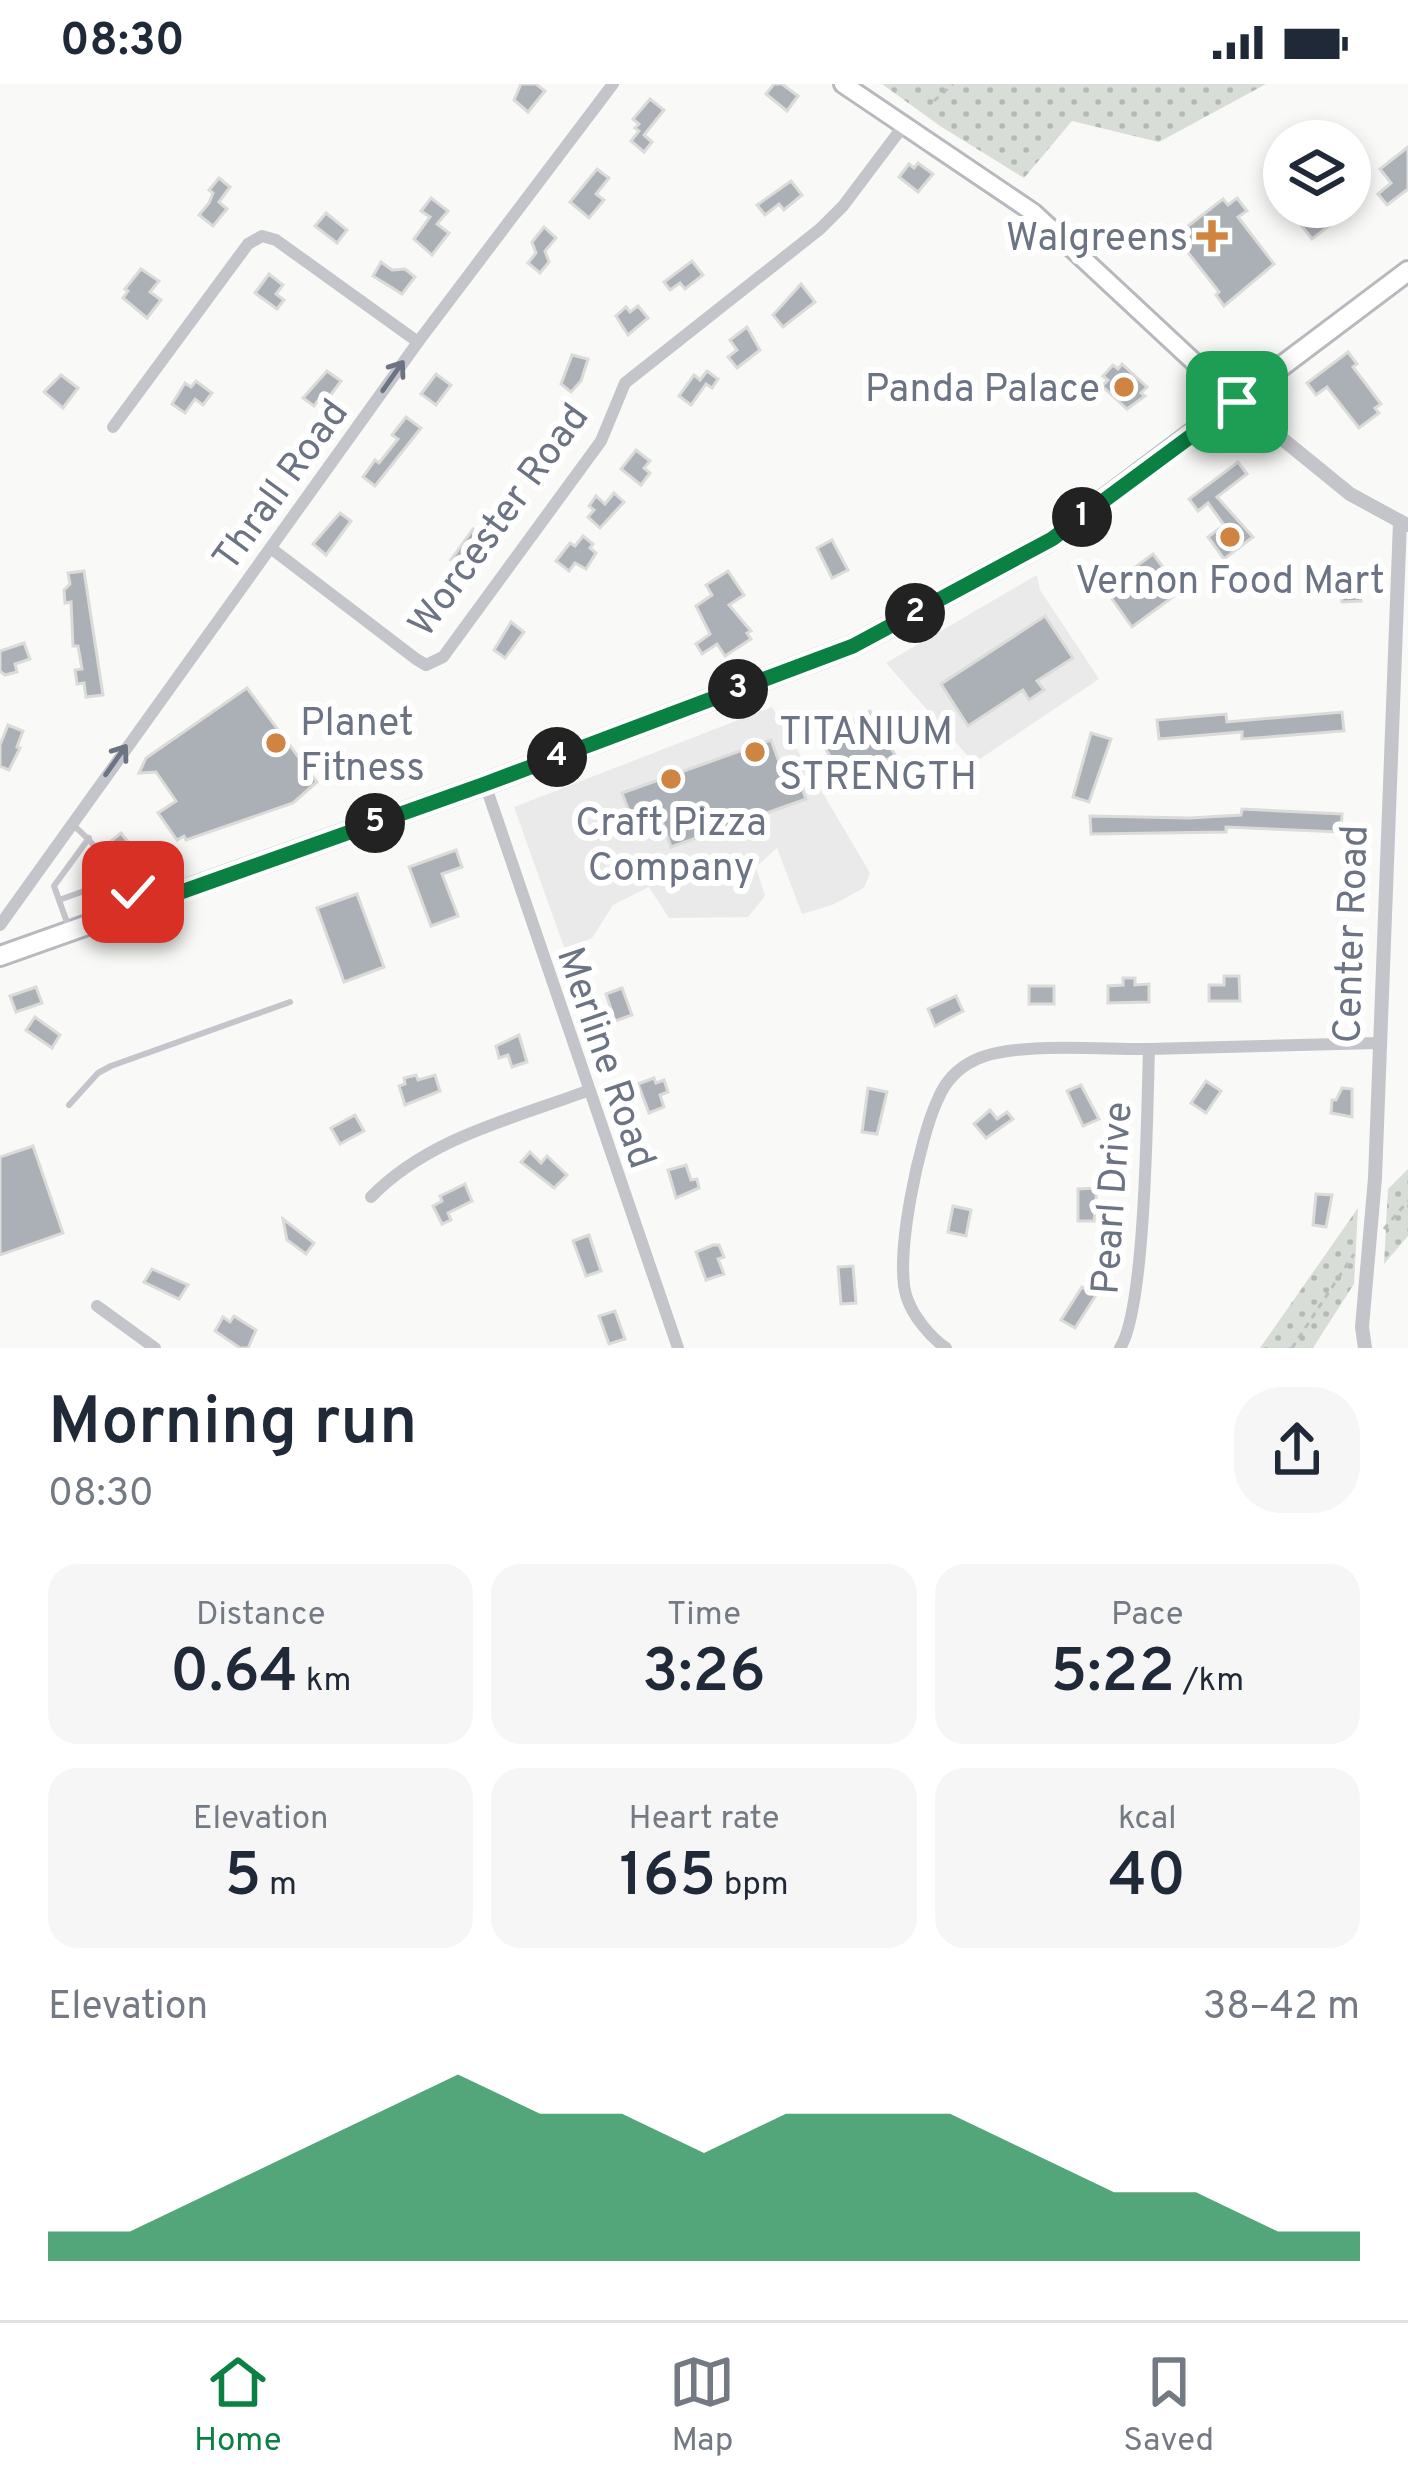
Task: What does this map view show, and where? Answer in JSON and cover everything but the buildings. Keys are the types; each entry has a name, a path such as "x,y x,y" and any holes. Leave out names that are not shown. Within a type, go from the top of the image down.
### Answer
{"main road":[{"path":"843,84 1034,213 1237,402"},
{"path":"0,956 485,784 853,646 1052,539 1408,271"}],"street":[{"name":"Thrall Road","path":"0,925 418,342 613,84"},
{"name":"Worcester Road","path":"272,549 416,659 426,665 443,657 601,441 626,382 820,229 904,125"},
{"path":"113,427 248,244 262,236 276,240 418,342"},
{"path":"1237,402 1350,494 1404,523"},
{"name":"Center Road","path":"1365,1348 1362,1327 1375,1178 1404,523"},
{"name":"Merline Road","path":"485,784 678,1348"},
{"name":"Pearl Drive","path":"946,1348 912,1308 902,1268 929,1120 953,1074 1004,1050 1378,1043"},
{"name":"Pearl Drive","path":"1120,1348 1129,1334 1138,1253 1149,1049"},
{"path":"371,1197 394,1173 433,1149 587,1091"},
{"path":"97,1306 155,1348"}],"lane":[{"path":"71,824 89,838 133,892 139,907"},
{"path":"70,931 54,886 89,838"},
{"path":"59,900 118,879"},
{"path":"69,1106 98,1073 111,1066 290,1002"}],"path":[{"path":"934,101 953,84"},
{"path":"1380,1232 1408,1201"},
{"path":"1292,1348 1358,1251"}],"shaded area":[{"path":"882,84 1266,84 1159,142 1072,121 1024,178"},
{"path":"1037,575 1040,590 1099,679 974,763 886,663"},
{"path":"772,707 870,873 864,888 802,914 777,848 756,867 765,896 748,917 669,918 649,887 613,905 592,938 565,950 514,807"},
{"path":"1408,1169 1408,1236 1384,1264 1388,1189"},
{"path":"1358,1208 1354,1284 1313,1348 1260,1348"}],"place":[{"name":"Walgreens","path":"1212,236"},
{"name":"Panda Palace","path":"1124,387"},
{"name":"Vernon Food Mart","path":"1230,537"},
{"name":"Planet Fitness","path":"276,743"},
{"name":"TITANIUM STRENGTH","path":"755,752"},
{"name":"Craft Pizza Company","path":"671,779"}],"route":[{"path":"133,892 139,907 853,646 1052,539 1237,402"}]}
